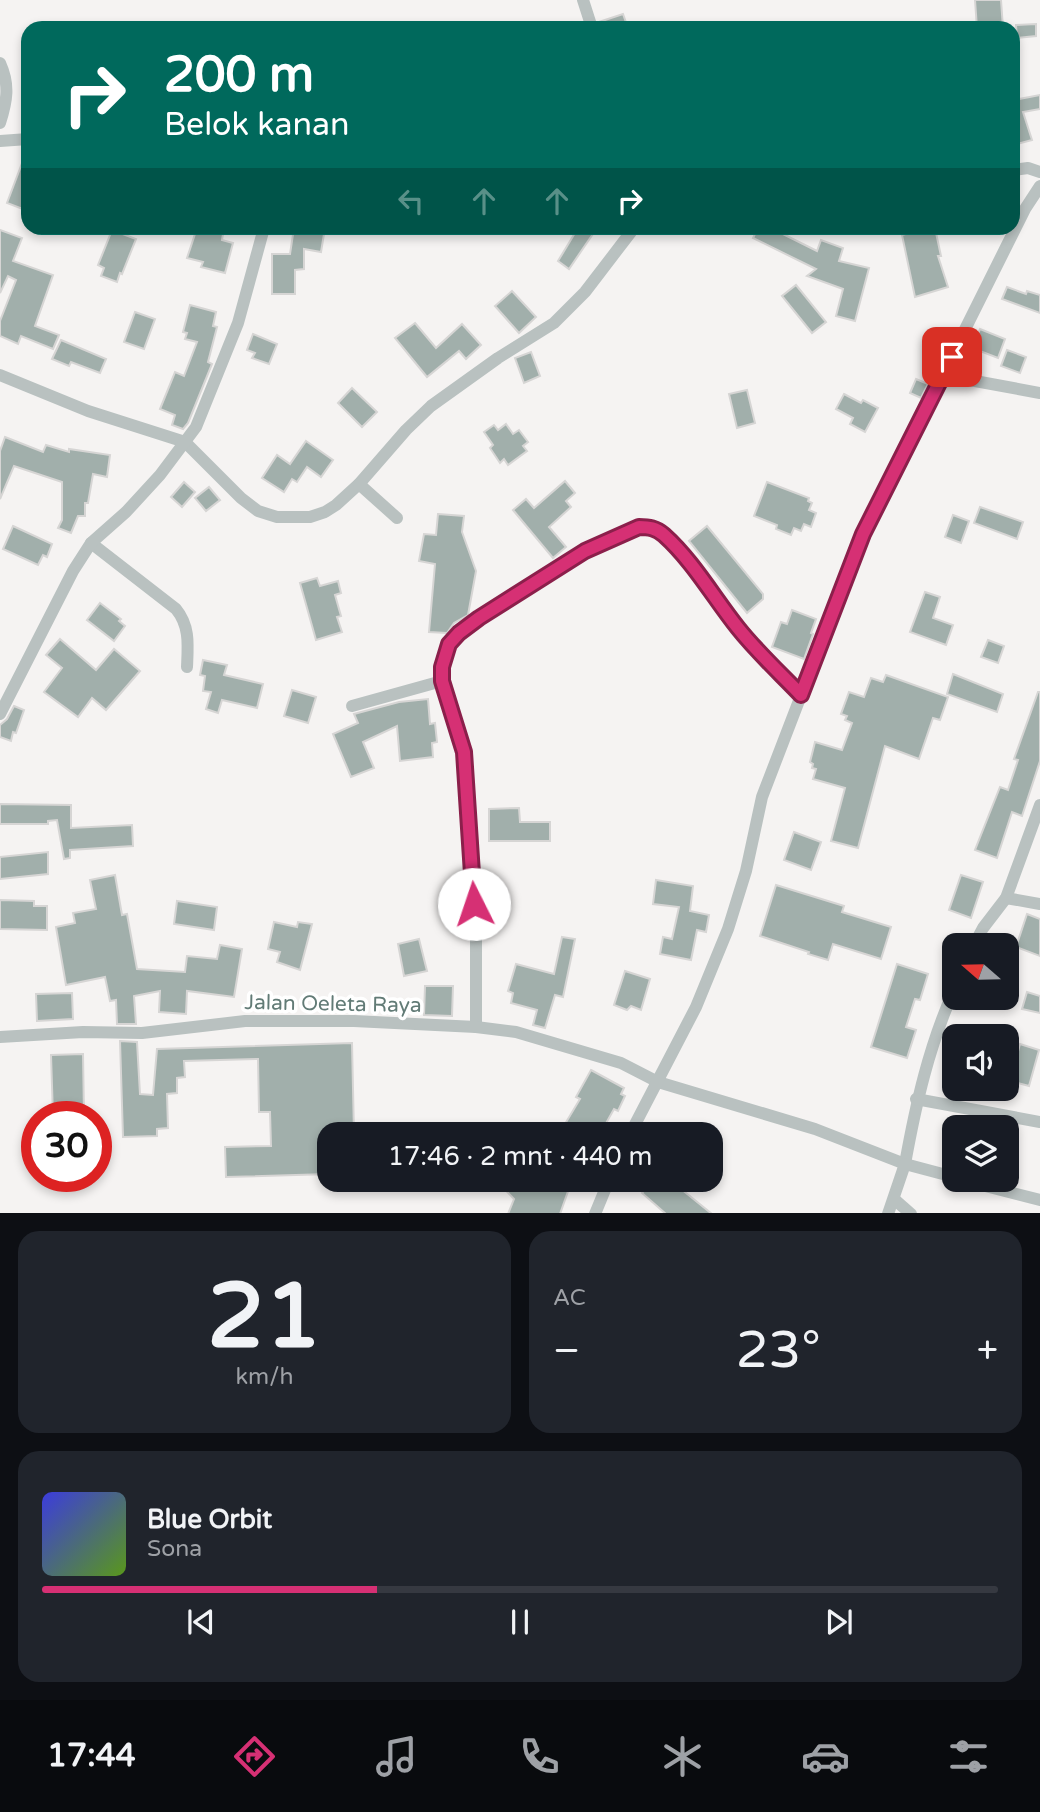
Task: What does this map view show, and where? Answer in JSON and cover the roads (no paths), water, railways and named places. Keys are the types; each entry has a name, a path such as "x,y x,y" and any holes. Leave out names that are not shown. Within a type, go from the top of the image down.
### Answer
{"street":[{"path":"583,0 590,21"},
{"path":"0,63 7,79 7,99 0,124"},
{"path":"0,141 21,140"},
{"path":"1020,170 1040,173"},
{"path":"1020,219 1040,187"},
{"path":"0,714 73,571 91,543 126,512 160,475 201,418 238,323 262,235"},
{"path":"0,375 88,411 186,442 241,498 258,511 277,517 310,517 325,512 359,484 431,406 498,358 554,323 569,309 628,235"},
{"path":"636,1122 696,1007 728,929 746,871 762,797 863,534 1012,235"},
{"path":"939,382 964,379 1040,393"},
{"path":"359,484 397,518"},
{"path":"476,1027 476,931 466,769 460,737 442,681 442,667 449,644 469,625 585,551 639,527 648,527 664,535 740,630 801,695"},
{"path":"91,543 176,609 184,619 188,634 187,667"},
{"path":"352,706 442,681"},
{"path":"980,933 1006,898 1040,805"},
{"path":"1006,898 1040,904"},
{"path":"888,1213 905,1164 916,1099 946,1010"},
{"name":"Jalan Oeleta Raya","path":"0,1037 83,1032 142,1033 246,1021 354,1021 476,1027 516,1032 621,1063 658,1082 816,1129 905,1164 942,1174"},
{"path":"916,1099 1040,1122"},
{"path":"595,1213 604,1192"},
{"path":"1009,1192 1040,1200"},
{"path":"894,1199 911,1213"}]}
